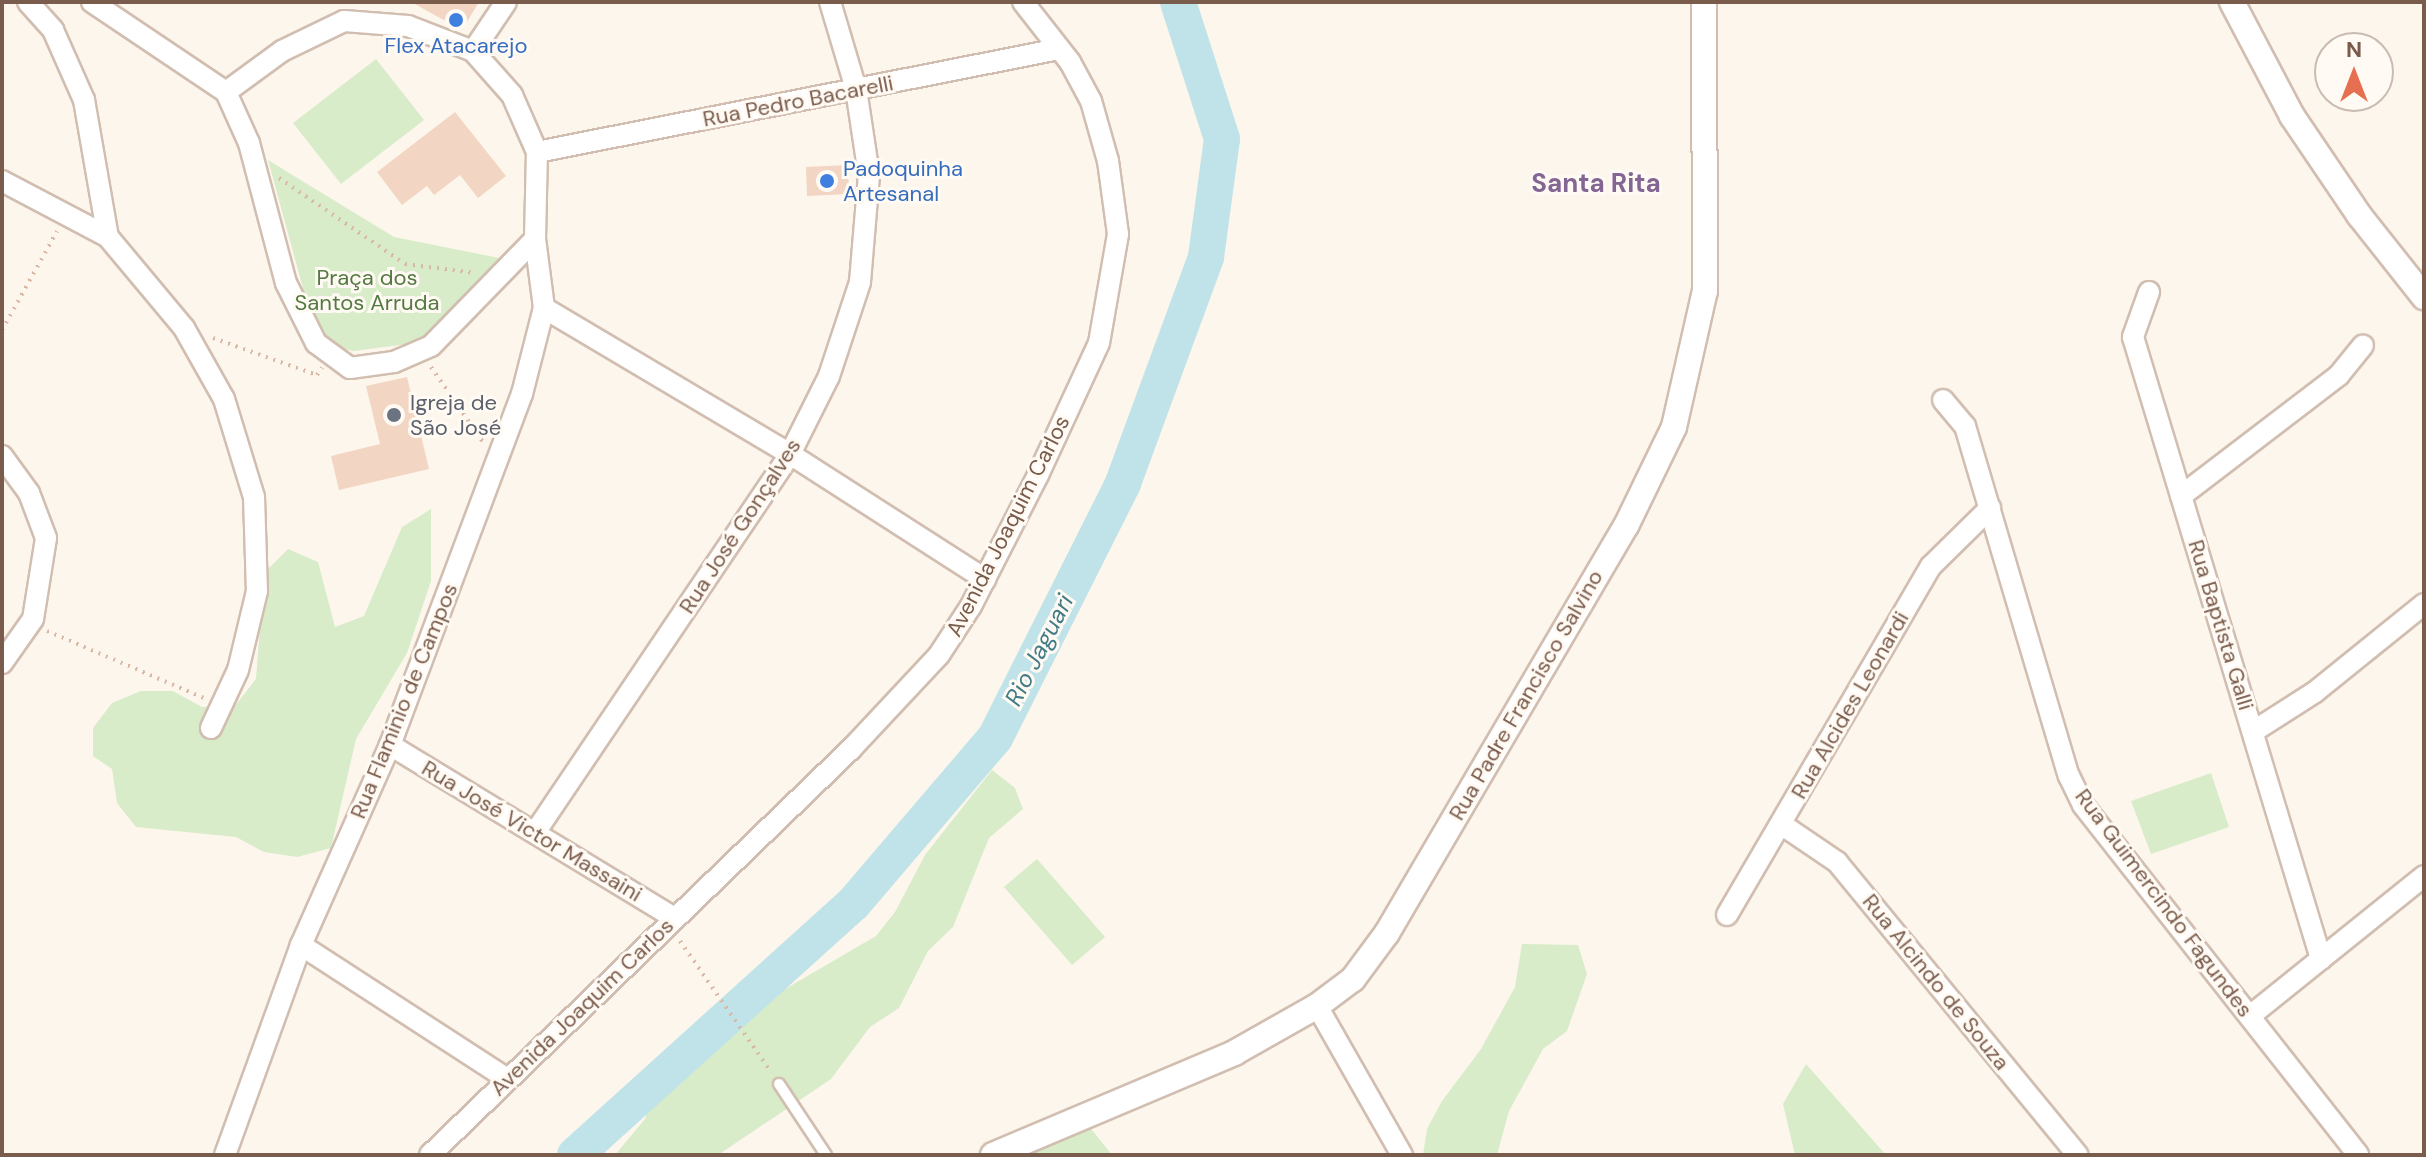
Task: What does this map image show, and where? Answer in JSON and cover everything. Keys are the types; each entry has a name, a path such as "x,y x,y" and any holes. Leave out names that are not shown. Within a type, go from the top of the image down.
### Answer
{"street":[{"path":"28,2 53,30 84,100 108,237"},
{"path":"92,2 226,92 253,159 286,283 316,343 350,368 394,362 421,352 535,239"},
{"path":"473,51 506,2"},
{"name":"Rua José Gonçalves","path":"536,831 790,454 829,376 860,282 869,175 856,89 830,2"},
{"name":"Avenida Joaquim Carlos","path":"430,1155 852,748 939,655 985,579 1099,343 1110,295 1118,234 1108,161 1091,101 1059,49 1023,2"},
{"name":"Rua Padre Francisco Salvino","path":"993,1155 1234,1053 1317,1006 1353,979 1387,933 1626,526 1674,427 1705,291 1704,2"},
{"path":"2232,2 2292,116 2359,215 2424,297"},
{"name":"Rua Flaminio de Campos","path":"225,1155 301,945 390,745 498,458 544,308 535,239 537,152 512,95 473,51 408,26 343,11 226,92"},
{"name":"Rua Pedro Bacarelli","path":"537,152 1059,49"},
{"path":"2,181 108,237 184,328 224,399 254,497 257,591 238,670 211,728"},
{"name":"Rua Baptista Galli","path":"2149,292 2133,337 2321,959"},
{"path":"544,308 790,454 985,579"},
{"path":"2181,496 2339,375 2363,345"},
{"name":"Rua Guimercindo Fagundes","path":"1943,400 1965,426 2069,776 2083,805 2358,1155"},
{"path":"2,456 29,493 46,538 30,624 2,663"},
{"name":"Rua Alcides Leonardi","path":"1727,915 1931,566 1990,508"},
{"path":"2254,731 2315,692 2424,604"},
{"name":"Rua José Victor Massaini","path":"390,745 536,831 671,921"},
{"name":"Rua Alcindo de Souza","path":"1781,824 1837,862 2078,1155"},
{"path":"2250,1016 2424,876"},
{"path":"301,945 507,1079"},
{"path":"1317,1006 1402,1155"}],"lane":[{"path":"779,1084 826,1155"}],"path":[{"path":"253,159 405,264 468,270 495,282"},
{"path":"2,330 66,215"},
{"path":"184,328 317,375"},
{"path":"421,352 474,435 498,458"},
{"path":"30,624 221,705"},
{"path":"671,921 703,975 779,1084"}],"green space":[{"path":"376,59 424,120 341,184 293,123"},
{"name":"Praça dos Santos Arruda","path":"268,160 394,237 499,258 423,342 354,351 339,348 326,339 307,303"},
{"path":"431,509 431,581 407,653 356,739 331,848 297,857 264,852 236,837 136,827 117,803 112,769 93,756 93,728 112,703 141,691 173,691 202,707 234,707 256,679 264,573 288,549 318,562 335,627 364,616 402,527"},
{"path":"992,770 1015,788 1023,809 989,838 953,927 928,951 899,1008 870,1027 831,1079 718,1155 615,1155 645,1119 654,1091 780,992 876,936 895,912 925,855"},
{"path":"2211,773 2229,827 2151,854 2131,801"},
{"path":"1037,859 1105,937 1072,965 1004,887"},
{"path":"1522,944 1578,945 1587,974 1567,1031 1543,1049 1509,1111 1497,1155 1423,1155 1427,1129 1442,1101 1481,1049 1515,987"},
{"path":"1806,1064 1886,1155 1795,1155 1783,1104"},
{"path":"1081,1116 1112,1155 977,1155 993,1143"}],"building":[{"name":"Flex Atacarejo","path":"411,2 479,2 462,30"},
{"path":"455,112 506,176 478,198 460,175 434,195 427,186 402,205 377,172"},
{"name":"Padoquinha Artesanal","path":"848,165 849,194 807,196 806,167"},
{"name":"Igreja de São José","path":"407,377 429,469 339,490 331,456 380,444 366,386"}],"waterway":[{"name":"Rio Jaguari","path":"575,1155 853,904 995,738 1123,483 1206,257 1222,139 1178,2"}],"place":[{"name":"Flex Atacarejo","path":"456,20"},
{"name":"Padoquinha Artesanal","path":"827,181"},
{"name":"Igreja de São José","path":"394,415"}],"district":[{"name":"Santa Rita","path":"1596,184"}]}
